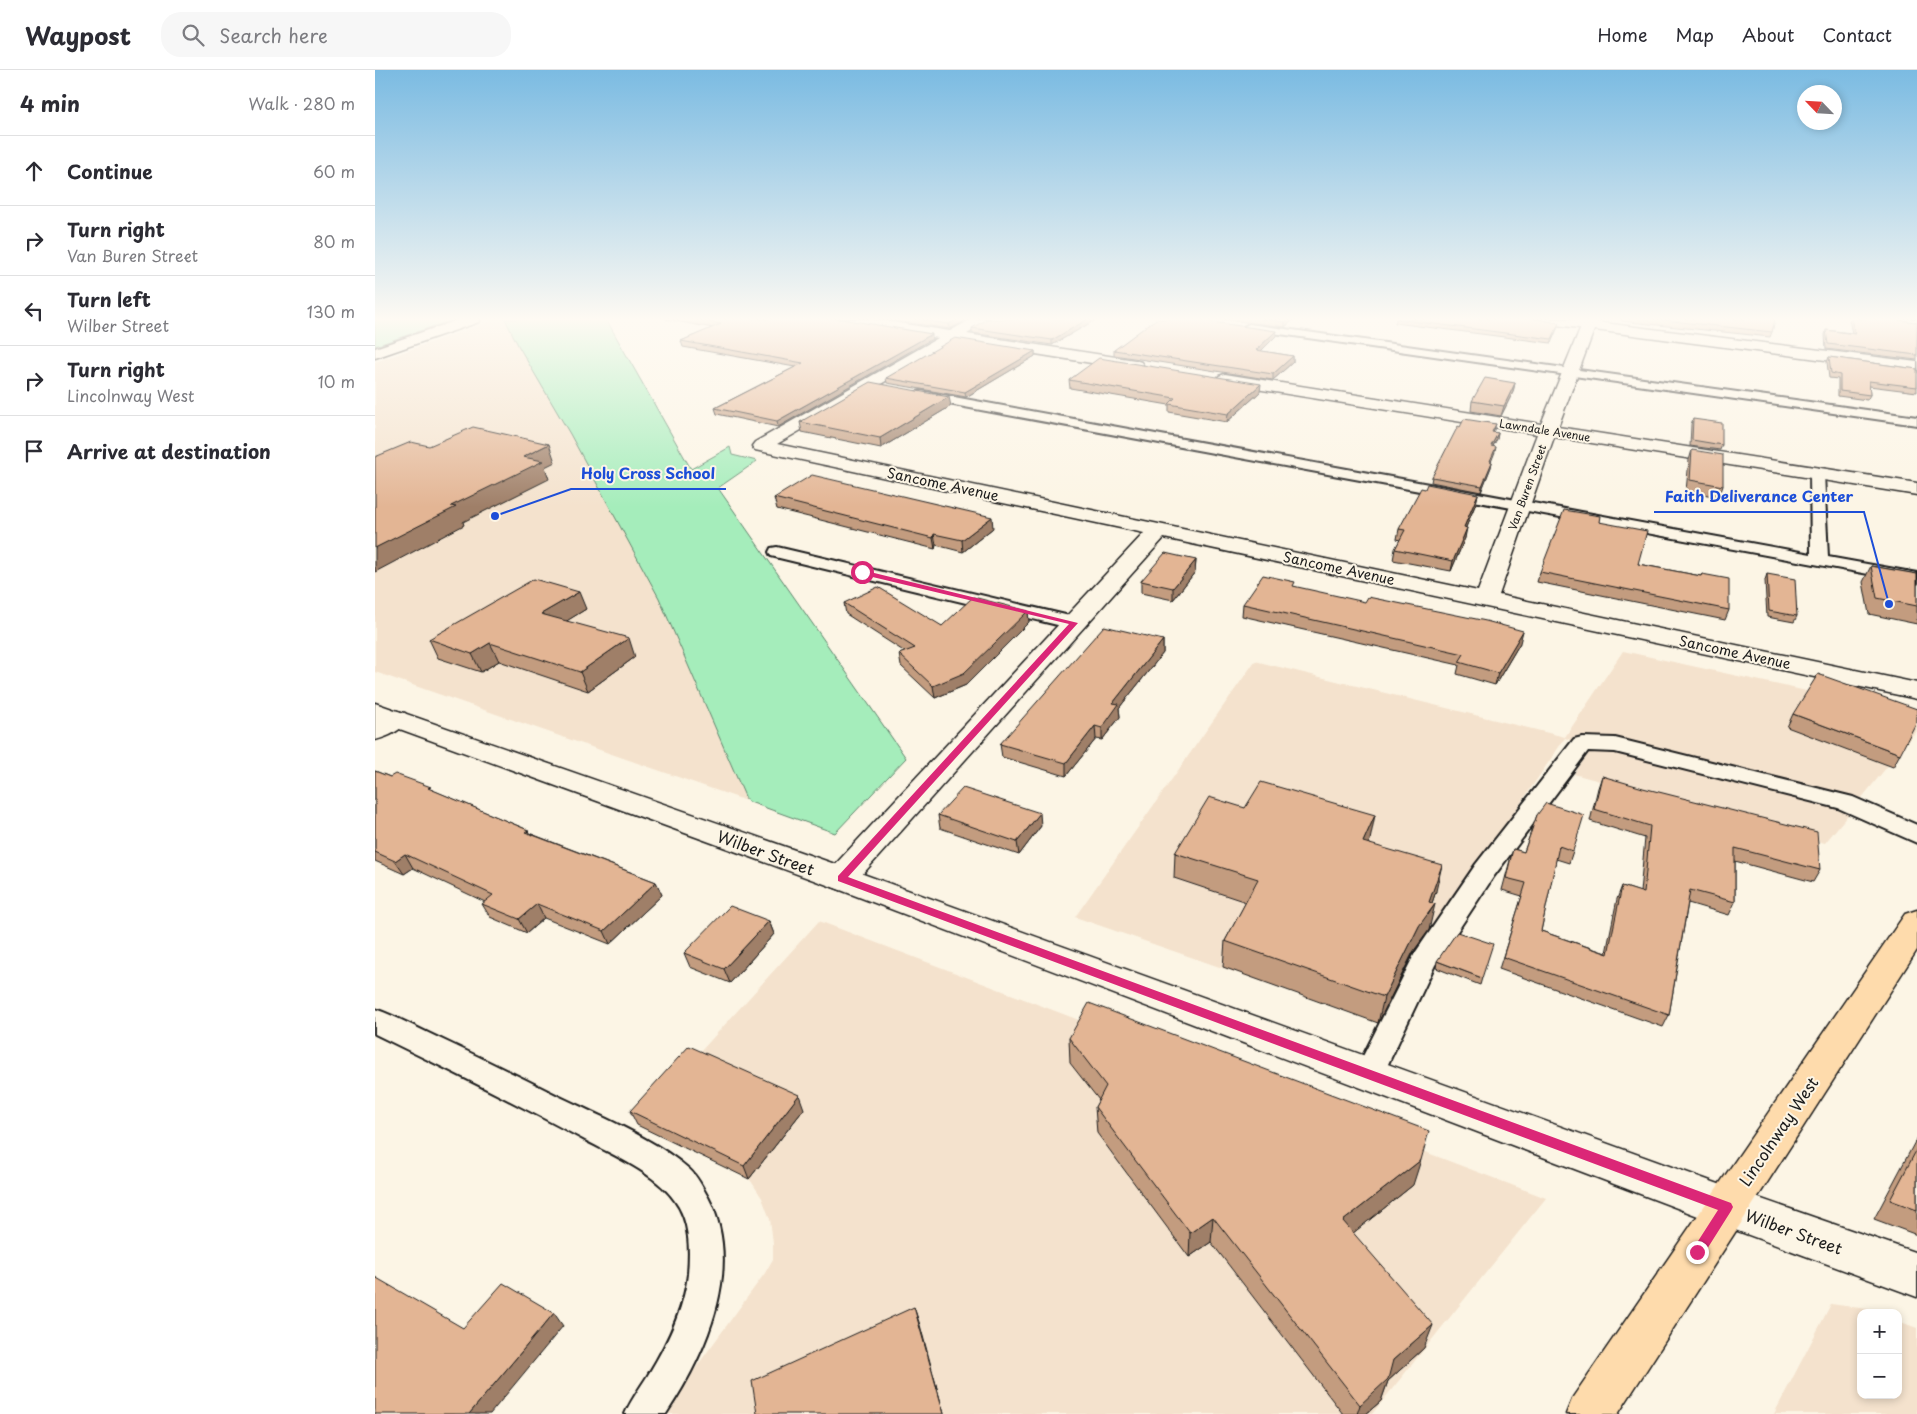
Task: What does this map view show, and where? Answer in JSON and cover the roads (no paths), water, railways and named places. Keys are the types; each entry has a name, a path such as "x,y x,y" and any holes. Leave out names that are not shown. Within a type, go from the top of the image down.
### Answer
{"main road":[{"name":"Lincolnway West","path":"1590,1414 1917,923"}],"street":[{"path":"867,385 873,382"},
{"name":"Lawndale Avenue","path":"1242,382 1917,489"},
{"name":"Van Buren Street","path":"1486,599 1567,382"},
{"name":"Sancome Avenue","path":"867,385 761,446 1917,691"},
{"path":"841,878 1159,530"},
{"name":"Wilber Street","path":"382,720 841,878 1727,1207 1917,1275"}],"lane":[{"path":"1634,382 1917,421"},
{"path":"867,385 892,389"},
{"path":"912,393 1917,578"},
{"path":"1817,474 1820,559"},
{"path":"777,552 1074,623"},
{"path":"1369,1074 1424,960 1442,932 1485,870 1582,744 1615,746 1845,802 1917,835"},
{"path":"375,1021 501,1082 628,1147 676,1178 687,1190 704,1222 707,1261 695,1323 675,1366 644,1414"}],"place":[{"name":"Holy Cross School","path":"495,516"},
{"name":"Faith Deliverance Center","path":"1889,604"}]}
